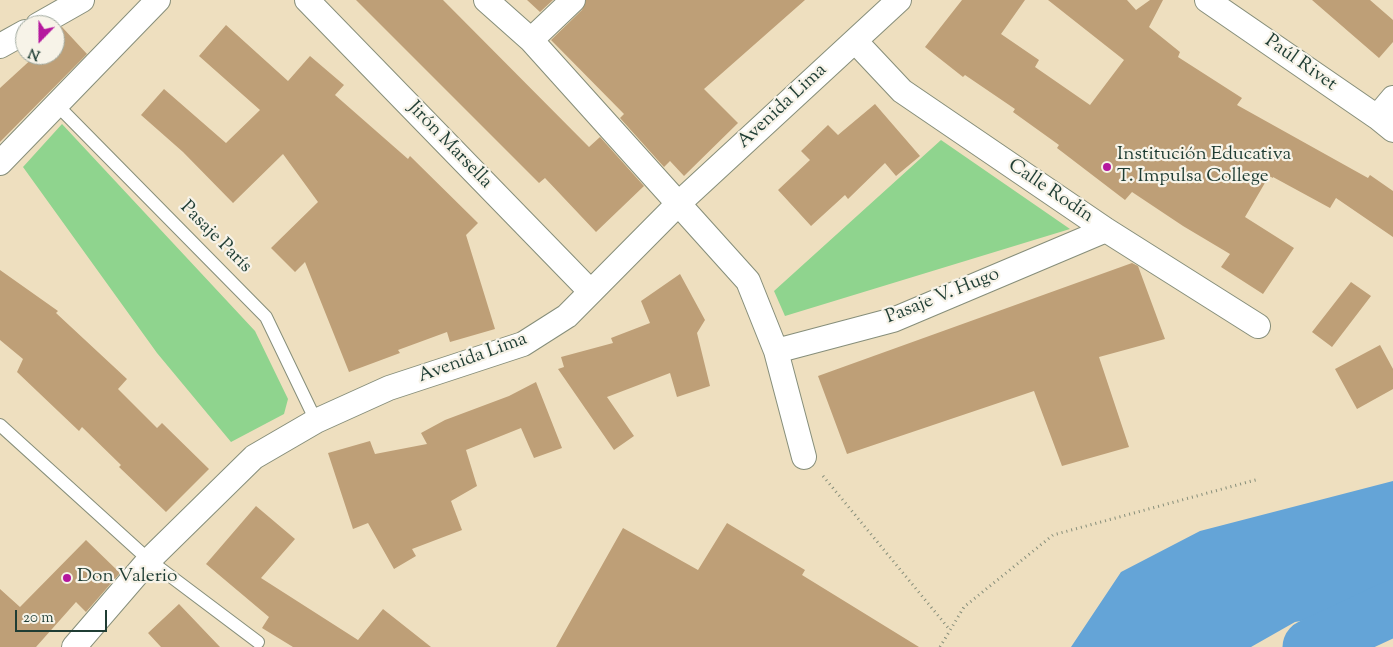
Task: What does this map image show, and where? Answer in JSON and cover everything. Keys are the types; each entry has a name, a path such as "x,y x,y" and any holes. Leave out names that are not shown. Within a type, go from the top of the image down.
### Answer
{"street":[{"path":"56,15 82,0"},
{"path":"0,163 158,0"},
{"name":"Jirón Marsella","path":"307,0 590,292"},
{"path":"486,0 531,40 748,281 776,351 804,458"},
{"path":"531,40 573,0"},
{"name":"Avenida Lima","path":"74,647 149,560 254,457 316,421 389,388 523,344 567,316 678,204 899,0"},
{"name":"Paúl Rivet","path":"1207,0 1385,124"},
{"path":"0,46 15,38"},
{"name":"Calle Rodín","path":"855,41 902,91 1106,230 1258,326"},
{"path":"1385,124 1393,98"},
{"name":"Pasaje V. Hugo","path":"776,351 893,320 1106,230"}],"lane":[{"name":"Pasaje París","path":"56,104 266,317 316,421"},
{"path":"0,425 149,560 258,642"}],"path":[{"path":"822,475 950,630"},
{"path":"940,647 964,607 1053,536 1259,479"}],"green space":[{"path":"62,124 255,331 288,399 284,414 231,442 157,353 23,167"},
{"path":"941,140 1070,229 785,316 774,291"}],"water":[{"path":"1393,481 1393,606 1295,622 1251,647 1071,647 1121,572 1200,531"}],"building":[{"path":"356,0 443,0 589,147 600,137 644,186 596,232 545,178 539,183"},
{"path":"527,0 553,0 540,12"},
{"path":"586,0 805,0 704,89 738,123 684,176 670,161 664,167 620,118 624,114 551,40 582,10"},
{"path":"962,0 1025,0 1001,34 1039,60 1035,67 1090,105 1124,60 1048,0 1127,0 1136,10 1150,0 1163,0 1149,27 1180,52 1178,57 1242,98 1237,105 1368,178 1370,175 1393,191 1393,237 1336,198 1330,208 1269,176 1245,217 1294,248 1263,294 1221,267 1230,254 1132,192 1125,200 1057,148 1059,145 1013,112 1015,109 965,75 963,77 925,47"},
{"path":"1312,0 1370,0 1393,20 1393,42 1379,58"},
{"path":"226,25 288,81 310,56 344,85 335,95 408,159 410,156 478,223 466,235 495,329 450,342 447,332 398,350 400,353 349,372 305,262 295,272 271,248 318,202 283,154 233,203 183,152 141,115 164,89 226,143 260,110 199,56"},
{"path":"65,30 87,54 0,142 0,88 25,65 65,65"},
{"path":"875,104 920,156 896,176 885,163 848,199 845,195 811,226 778,190 810,160 801,151 828,125 838,135"},
{"path":"1132,263 1138,266 1165,339 1099,357 1129,447 1062,466 1034,391 847,454 818,376"},
{"path":"0,270 58,311 56,313 127,379 118,389 157,428 162,423 209,469 166,512 119,467 121,465 82,427 79,431 17,372 23,359 0,340"},
{"path":"680,274 705,320 697,333 710,386 677,397 670,373 607,397 634,436 614,450 558,369 564,367 561,357 613,343 611,338 650,323 641,301"},
{"path":"1351,282 1371,296 1332,347 1312,332"},
{"path":"1380,345 1393,369 1393,389 1357,409 1335,369"},
{"path":"536,382 562,448 534,458 521,428 466,450 477,486 451,501 462,530 412,549 416,556 394,569 368,523 353,529 328,453 370,441 375,454 427,444 421,433 445,420 509,396"},
{"path":"256,506 295,539 261,578 358,640 383,609 431,647 293,647 262,628 269,617 206,564"},
{"path":"727,523 805,570 802,575 919,647 556,647 623,528 698,570"},
{"path":"86,540 120,573 86,612 76,602 36,647 0,647 0,589 20,607"},
{"path":"179,604 220,647 161,647 148,633"}],"waterway":[{"path":"1310,647 1393,608"}],"place":[{"name":"Institución Educativa T. Impulsa College","path":"1107,167"},
{"name":"Don Valerio","path":"67,578"}]}
